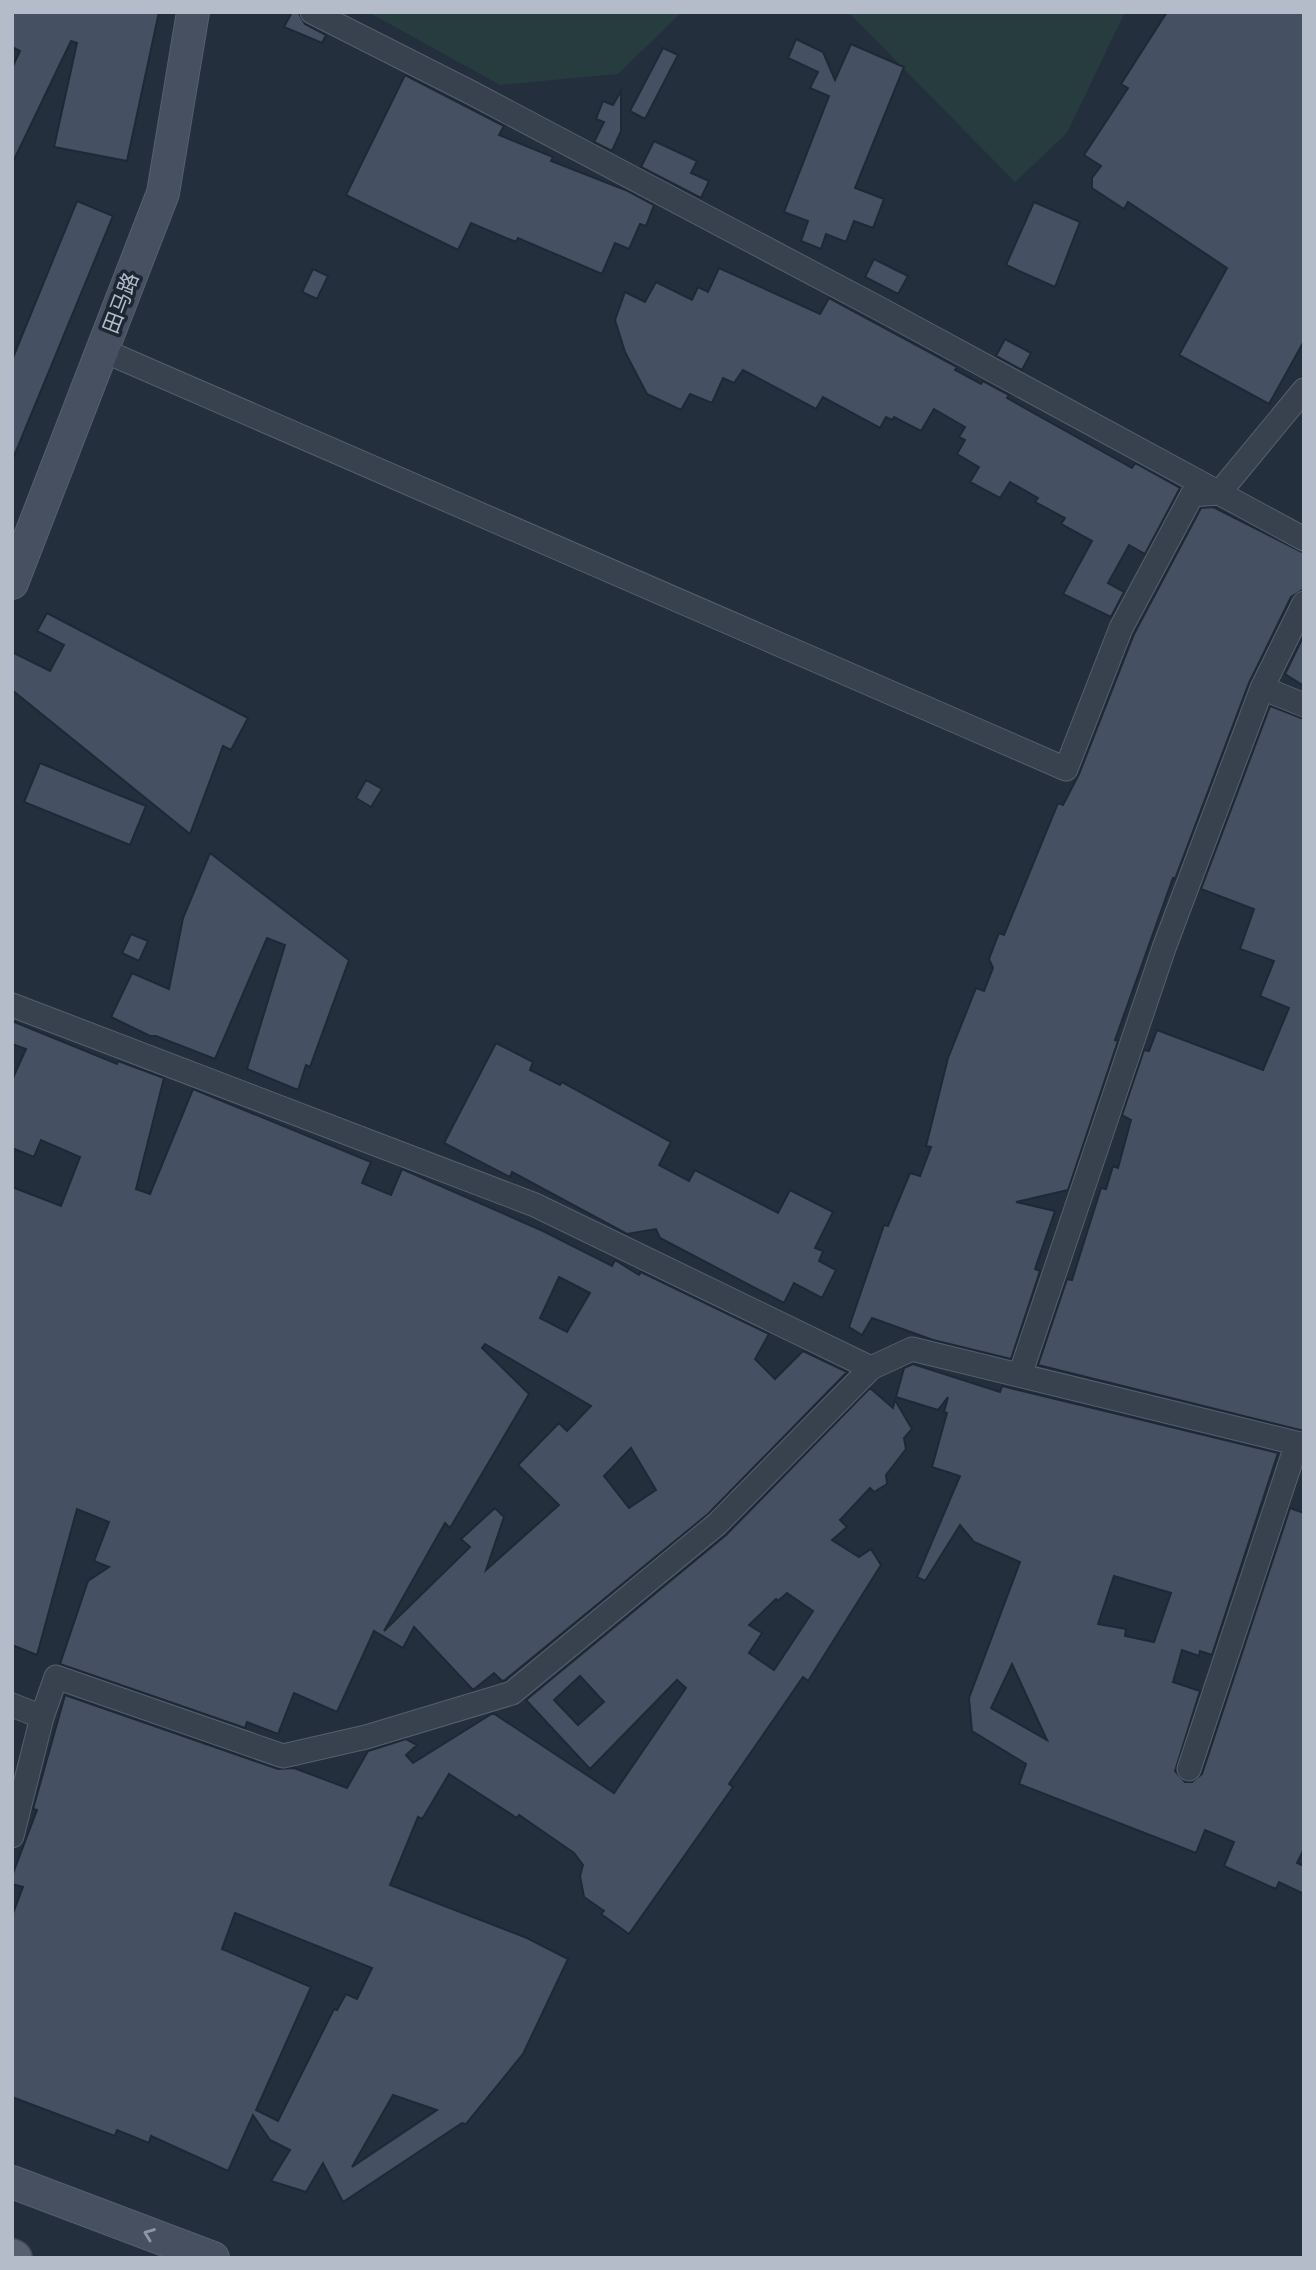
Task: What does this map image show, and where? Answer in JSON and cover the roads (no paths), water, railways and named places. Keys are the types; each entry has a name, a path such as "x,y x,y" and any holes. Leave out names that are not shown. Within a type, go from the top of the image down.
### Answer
{"street":[{"name":"田马路","path":"12,583 163,192 193,12"},
{"path":"312,12 470,92 870,303 1304,539"},
{"path":"102,350 1066,769 1121,628 1192,495 1219,493 1304,390"},
{"path":"1020,1375 1164,948 1262,688 1304,603"},
{"path":"1262,688 1304,705"},
{"path":"12,1005 535,1205 871,1368"},
{"path":"12,1836 42,1717 56,1677 283,1756 366,1737 512,1693 717,1524 871,1368 912,1349 1300,1444 1189,1769"},
{"path":"12,1705 42,1717"},
{"path":"12,2182 213,2258"}]}
